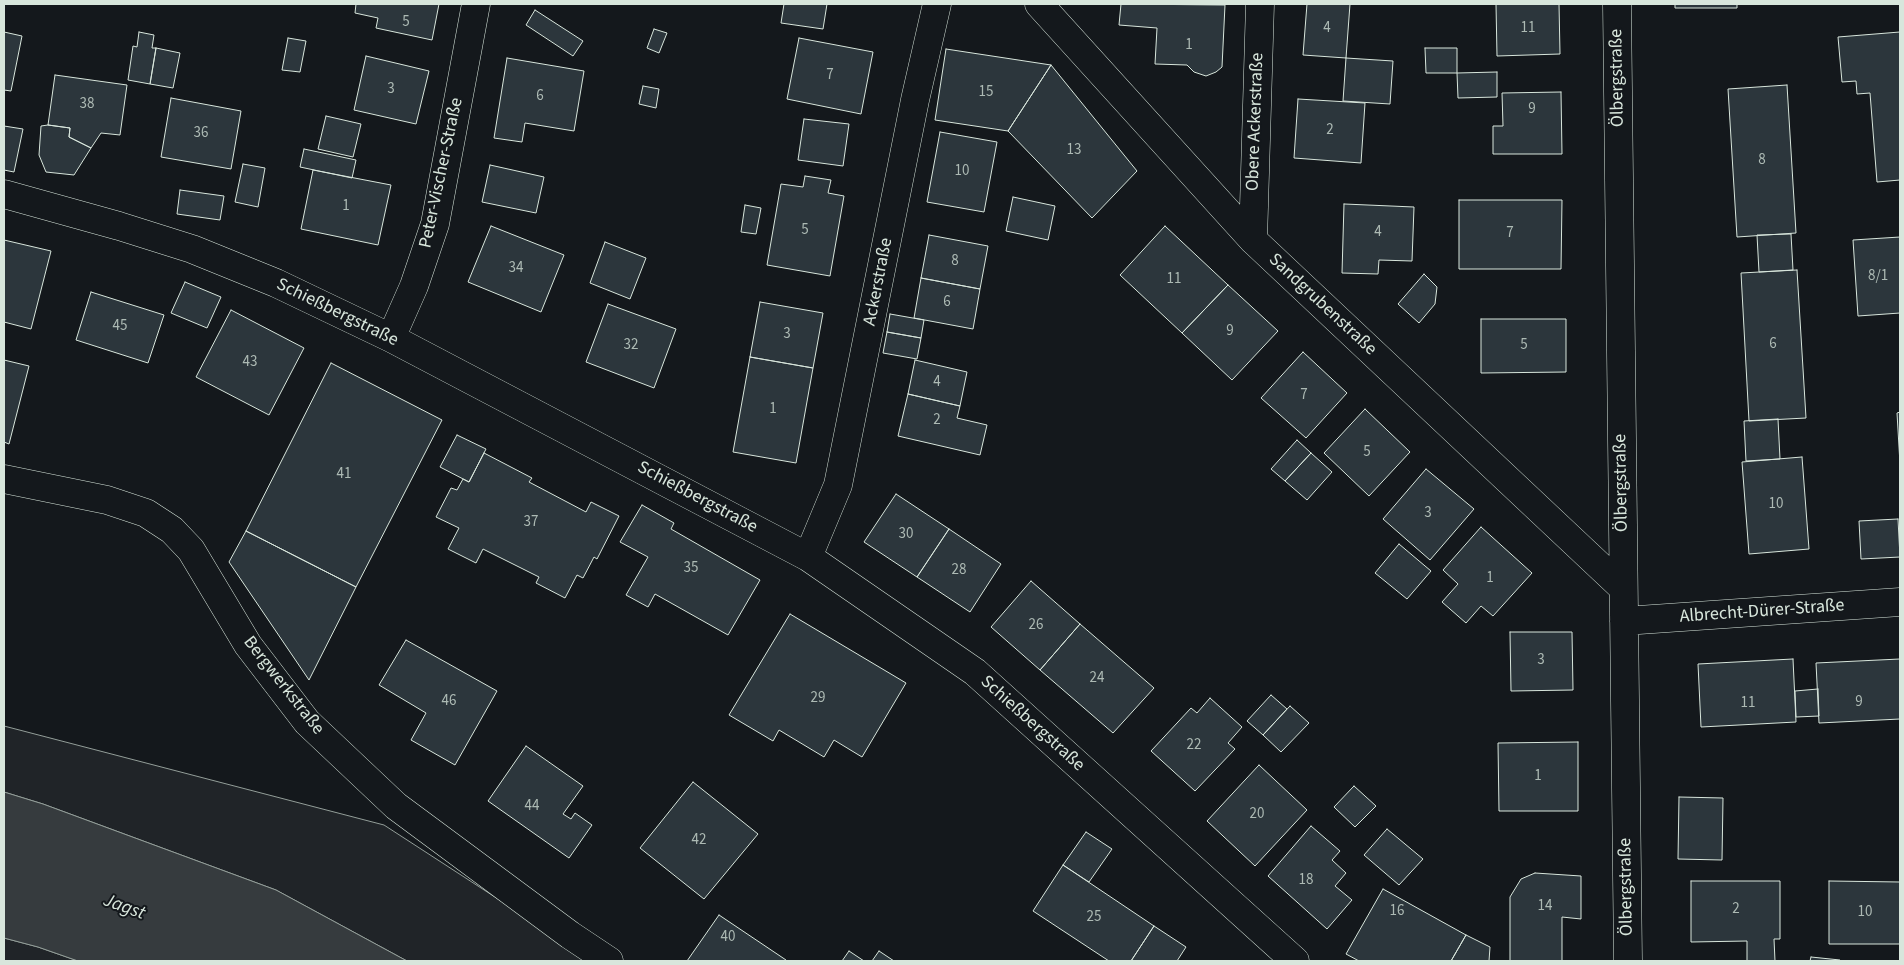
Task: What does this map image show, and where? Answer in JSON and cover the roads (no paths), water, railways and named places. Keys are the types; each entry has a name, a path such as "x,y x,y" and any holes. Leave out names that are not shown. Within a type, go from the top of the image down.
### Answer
{"street":[{"name":"Peter-Vischer-Straße","path":"390,338 414,286 435,224 476,4"},
{"name":"Ackerstraße","path":"808,557 838,484 936,4"},
{"name":"Sandgrubenstraße","path":"1039,4 1253,240 1623,588"},
{"name":"Obere Ackerstraße","path":"1253,240 1260,4"},
{"name":"Ölbergstraße","path":"1617,4 1628,961"},
{"name":"Schießbergstraße","path":"4,194 119,226 192,249 276,283 390,338 808,557 975,672 1295,961"},
{"name":"Bergwerkstraße","path":"4,479 107,500 146,513 172,530 191,550 248,645 307,722 396,806 570,935 609,961"},
{"name":"Albrecht-Dürer-Straße","path":"1624,622 1900,602"}],"water":[{"name":"Jagst","path":"4,792 43,804 276,890 407,961 78,961 4,938"}]}
